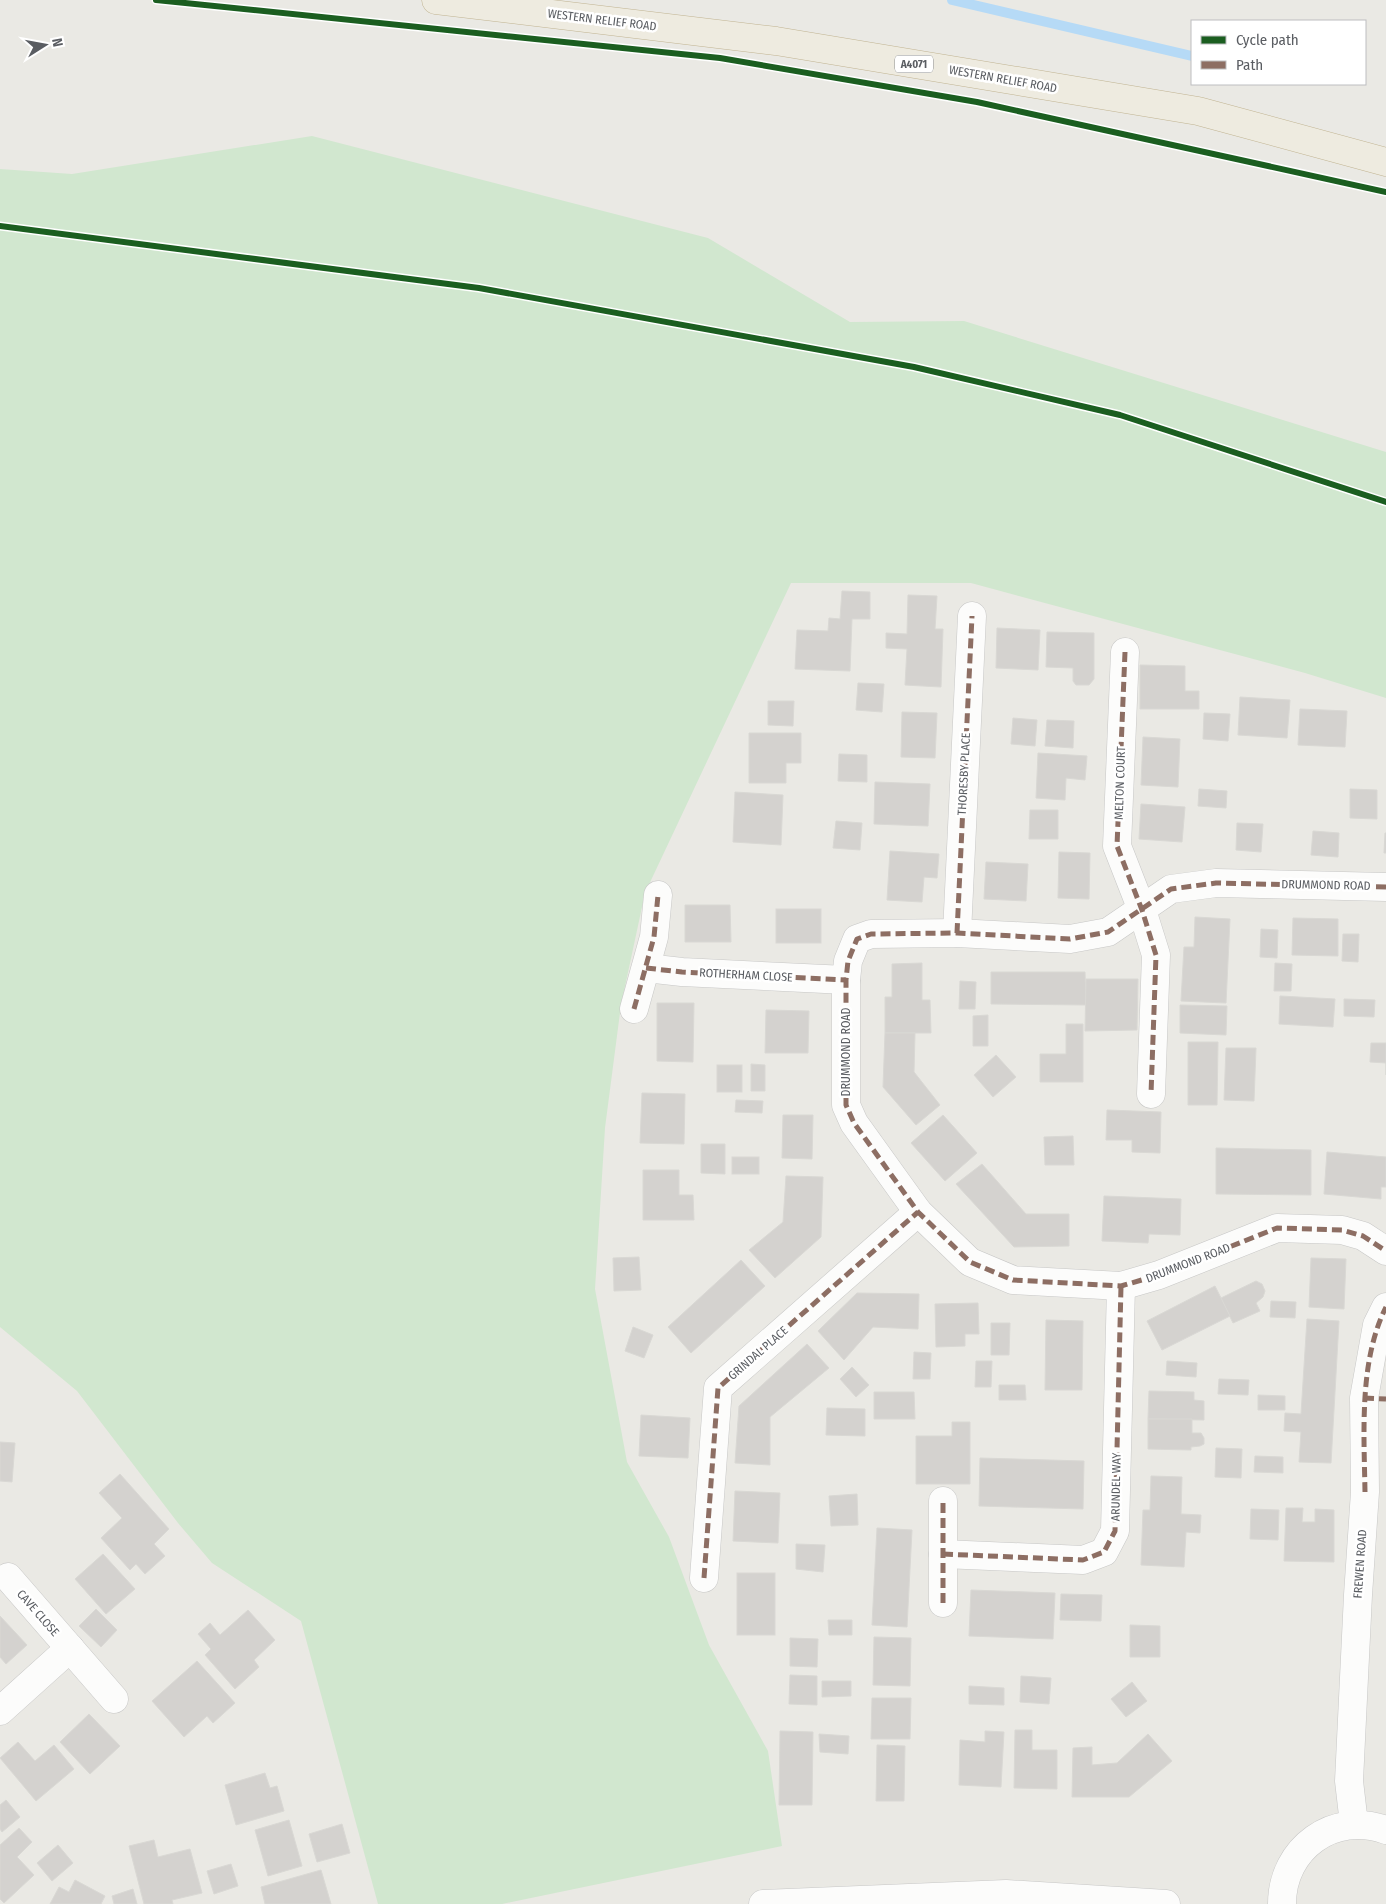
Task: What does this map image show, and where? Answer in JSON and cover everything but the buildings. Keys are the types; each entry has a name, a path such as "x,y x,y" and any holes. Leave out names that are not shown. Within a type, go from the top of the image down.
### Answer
{"highway":[{"name":"WESTERN RELIEF ROAD","path":"436,0 776,41 1178,108 1386,162"}],"street":[{"name":"THORESBY PLACE","path":"957,933 972,616"},
{"name":"MELTON COURT","path":"1125,652 1118,846 1142,910 1156,956 1151,1094"},
{"name":"DRUMMOND ROAD","path":"1386,887 1216,883 1171,889 1108,932 1070,939 957,933 871,934 857,938 848,961 846,980 846,1105 854,1124 918,1212 970,1262 1013,1280 1121,1286 1159,1276 1277,1228 1342,1230 1362,1236 1386,1251"},
{"path":"634,1009 654,937 658,895"},
{"name":"ROTHERHAM CLOSE","path":"646,968 682,972 846,980"},
{"name":"GRINDAL PLACE","path":"704,1578 718,1388 918,1212"},
{"name":"ARUNDEL WAY","path":"943,1554 1082,1560 1104,1552 1115,1531 1121,1286"},
{"name":"FREWEN ROAD","path":"1354,1824 1349,1781 1358,1595 1365,1492 1375,1398 1376,1325 1386,1307"},
{"path":"943,1502 943,1603"},
{"name":"CAVE CLOSE","path":"8,1577 114,1699"},
{"path":"0,1711 70,1648"},
{"path":"1279,1903 1285,1879 1295,1858 1311,1841 1331,1829 1354,1824 1375,1826 1386,1830"},
{"path":"763,1904 1006,1894 1166,1904"}],"green space":[{"path":"312,136 708,238 850,322 964,321 1386,452 1386,698 1305,673 971,583 791,583 645,893 621,1005 605,1128 595,1289 627,1462 669,1537 709,1645 768,1751 782,1846 502,1904 378,1904 301,1621 212,1563 178,1523 77,1391 0,1327 0,169 72,174"}],"waterway":[{"path":"952,0 1191,56"}],"marked path":[{"path":"957,933 972,616"},
{"path":"1125,652 1117,846 1142,910 1156,955 1151,1094"},
{"path":"1386,887 1216,883 1171,889 1108,932 1070,939 957,933 871,934 857,939 848,961 846,980 846,1105 854,1123 918,1212 970,1262 1013,1280 1121,1286 1159,1275 1277,1228 1342,1230 1363,1236 1386,1251"},
{"path":"634,1009 654,937 658,895"},
{"path":"646,968 682,972 846,980"},
{"path":"704,1578 718,1388 918,1212"},
{"path":"943,1554 1083,1560 1104,1552 1115,1531 1121,1286"},
{"path":"1365,1492 1364,1421 1367,1373 1377,1328 1386,1307"},
{"path":"1364,1398 1386,1399"},
{"path":"943,1501 943,1603"}],"cycle path":[{"path":"156,0 720,58 977,102 1386,192"},
{"path":"0,226 479,288 914,367 1120,415 1386,502"}]}
